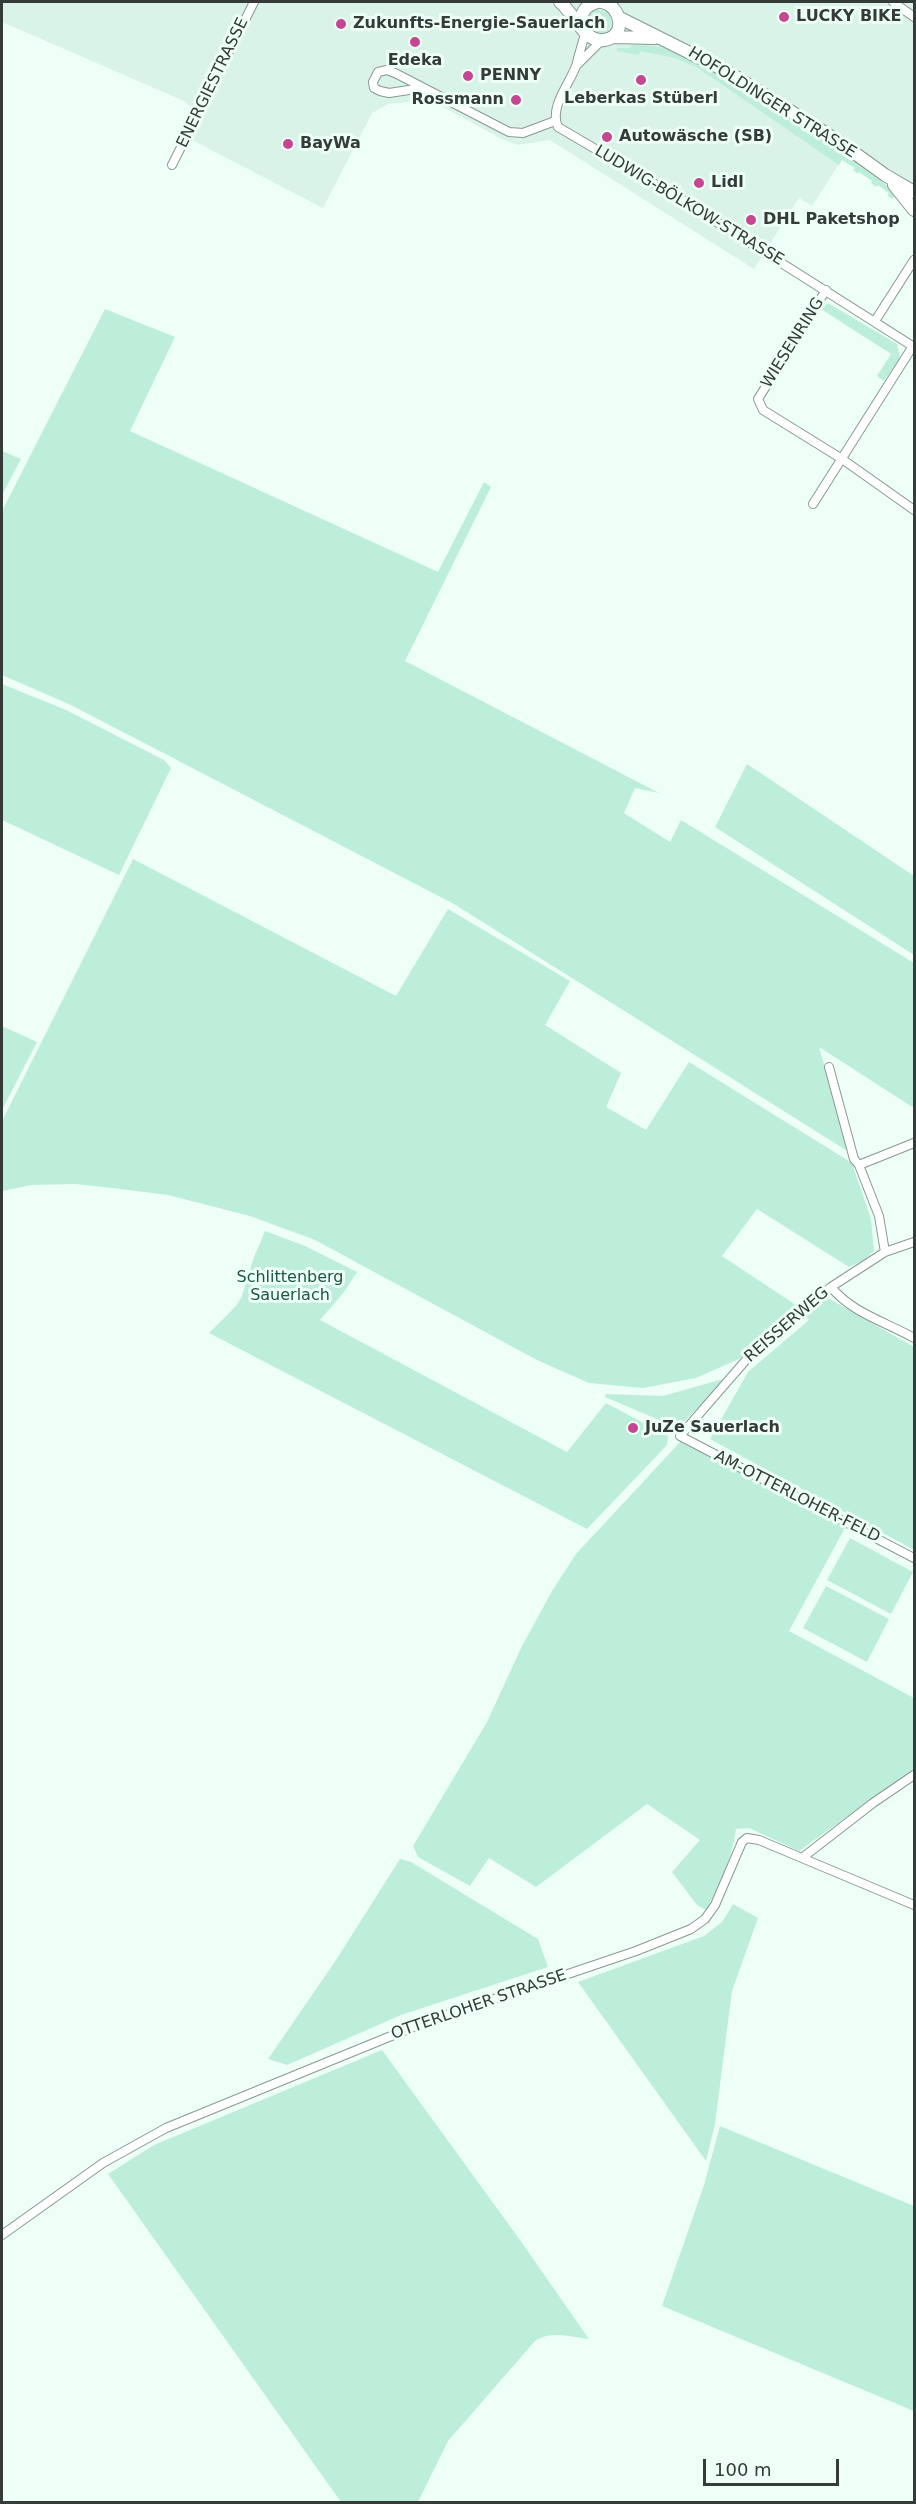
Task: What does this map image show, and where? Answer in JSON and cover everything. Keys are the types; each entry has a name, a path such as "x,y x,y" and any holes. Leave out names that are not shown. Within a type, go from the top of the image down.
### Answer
{"main road":[{"path":"560,2 583,30 592,39 607,39 620,25 617,9 592,2 582,13 583,30"},
{"name":"HOFOLDINGER STRASSE","path":"617,9 656,38"},
{"name":"HOFOLDINGER STRASSE","path":"607,39 656,38 673,43 728,72 838,141 885,175 915,192"},
{"name":"HOFOLDINGER STRASSE","path":"885,175 915,210"}],"street":[{"name":"ENERGIESTRASSE","path":"172,165 254,2"},
{"path":"893,2 913,14"},
{"path":"422,88 383,92 374,88 373,82 378,72 387,70 509,132 523,133 555,121 557,108 575,67 583,30"},
{"path":"575,67 607,39"},
{"name":"LUDWIG-BÖLKOW-STRASSE","path":"555,121 558,127 576,140 631,168 914,346"},
{"path":"875,321 913,261 915,251"},
{"name":"WIESENRING","path":"826,290 758,399 763,410 842,459"},
{"path":"813,504 914,346"},
{"path":"842,459 915,510"},
{"path":"829,1067 854,1159 859,1165 879,1216 885,1252"},
{"path":"859,1165 915,1143"},
{"name":"REISSERWEG","path":"680,1436 746,1360 831,1287 885,1252 915,1242"},
{"path":"831,1287 840,1299 849,1305 915,1338"},
{"name":"AM-OTTERLOHER-FELD","path":"680,1436 915,1558"},
{"path":"915,1775 873,1803 802,1858 814,1865 915,1905"},
{"name":"OTTERLOHER STRASSE","path":"2,2235 103,2163 166,2128 423,2023 636,1951 691,1929 705,1919 716,1905 742,1842 747,1838 802,1858"}],"shaded area":[{"path":"2,2 914,2 914,186 852,144 812,206 799,198 754,269 550,140 517,145 430,100 388,104 372,113 323,208 190,139 193,109 184,101 2,22"}],"green space":[{"path":"599,10 604,11 610,17 610,27 604,33 599,34 594,33 588,27 587,22 588,17 594,11"},
{"path":"632,45 671,49 708,66 823,139 905,199 904,204 894,197 892,199 888,196 889,193 878,185 876,187 871,183 872,181 859,172 858,174 853,170 855,168 842,160 839,165 698,68 675,58 640,51 639,55 617,51 617,48 630,48"},
{"path":"828,303 897,344 900,358 884,381 877,376 891,354 821,309"},
{"path":"105,309 175,337 130,431 438,572 484,482 491,487 405,661 659,793 635,788 624,813 670,842 681,820 914,963 914,1108 819,1047 849,1152 454,904 71,705 2,675 2,511"},
{"path":"2,451 21,459 2,495"},
{"path":"2,684 66,710 164,760 171,768 119,875 2,820"},
{"path":"747,764 914,876 914,955 715,827"},
{"path":"133,859 396,996 448,909 570,981 545,1025 621,1073 606,1107 646,1130 689,1062 852,1163 871,1219 874,1251 863,1261 849,1267 757,1209 722,1256 796,1305 739,1359 696,1378 643,1388 589,1383 537,1360 315,1240 250,1216 168,1195 75,1184 32,1185 2,1191 2,1121"},
{"path":"2,1026 37,1042 2,1110"},
{"name":"Schlittenberg Sauerlach","path":"265,1231 305,1246 357,1272 344,1292 320,1320 567,1452 606,1403 668,1436 667,1445 587,1529 209,1333 236,1306 242,1296"},
{"path":"828,1298 914,1347 914,1550 710,1439 748,1372 809,1320 803,1316"},
{"path":"719,1380 724,1381 678,1428 605,1397 606,1394 663,1396"},
{"path":"682,1440 845,1528 789,1631 914,1698 914,1769 799,1851 749,1828 736,1829 725,1871 706,1910 697,1905 672,1872 700,1840 647,1804 536,1887 489,1858 470,1886 418,1857 413,1846 487,1722 521,1648 552,1591 576,1554"},
{"path":"850,1538 913,1572 891,1614 827,1580"},
{"path":"826,1586 889,1619 867,1662 803,1628"},
{"path":"400,1859 411,1862 538,1939 548,1967 401,2015 287,2065 268,2059 334,1963"},
{"path":"733,1904 758,1918 732,1991 715,2124 706,2161 578,1982 704,1936 722,1922"},
{"path":"382,2050 589,2339 554,2335 535,2341 448,2441 418,2502 341,2502 108,2174 154,2145"},
{"path":"720,2126 914,2206 914,2411 662,2306 704,2185"}],"place":[{"name":"LUCKY BIKE","path":"784,17"},
{"name":"Zukunfts-Energie-Sauerlach","path":"341,24"},
{"name":"Edeka","path":"415,42"},
{"name":"PENNY","path":"468,76"},
{"name":"Leberkas Stüberl","path":"641,80"},
{"name":"Rossmann","path":"516,100"},
{"name":"Autowäsche (SB)","path":"607,137"},
{"name":"BayWa","path":"288,144"},
{"name":"Lidl","path":"699,183"},
{"name":"DHL Paketshop","path":"751,220"},
{"name":"JuZe Sauerlach","path":"633,1428"}]}
